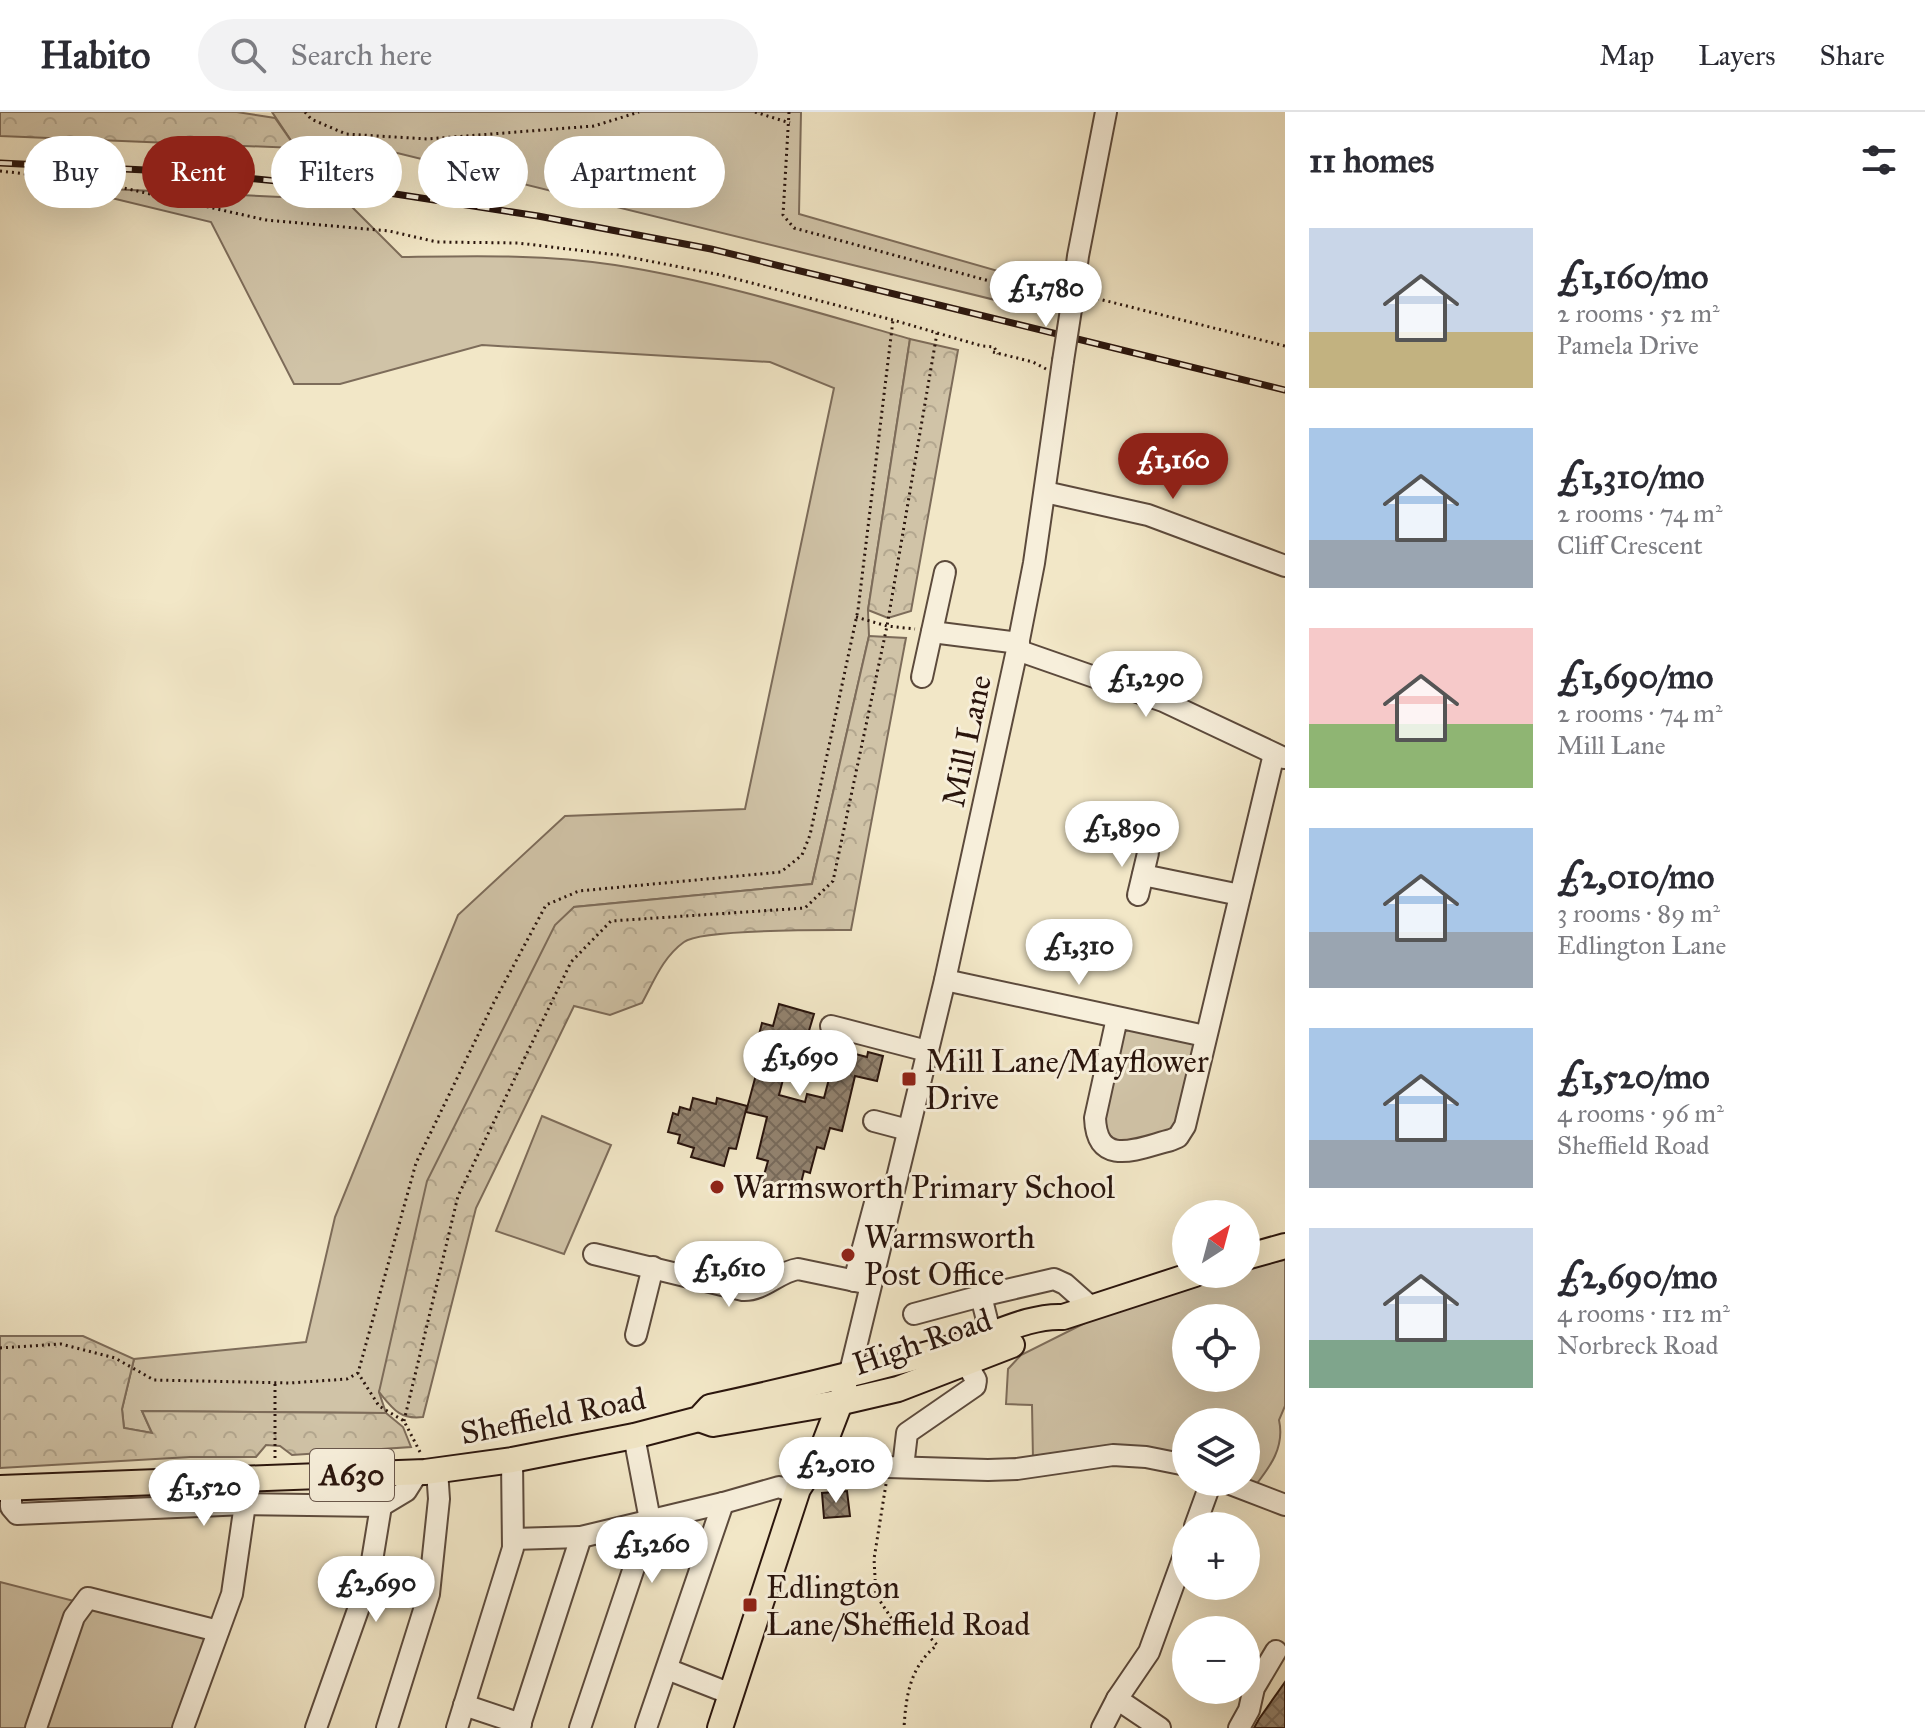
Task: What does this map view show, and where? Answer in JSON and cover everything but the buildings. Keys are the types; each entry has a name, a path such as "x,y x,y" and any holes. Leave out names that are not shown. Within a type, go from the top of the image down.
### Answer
{"main road":[{"path":"1260,1253 1285,1246"},
{"name":"High Road","path":"849,1376 991,1336 1046,1316 1063,1317 1172,1282"},
{"name":"High Road","path":"842,1402 898,1389 1049,1332 1063,1317"},
{"path":"720,1728 796,1493 820,1455 849,1376"},
{"name":"Sheffield Road","path":"5,1487 427,1471 512,1460 634,1436 699,1419 710,1407 849,1376"},
{"name":"Sheffield Road","path":"699,1419 713,1424 842,1402"}],"street":[{"name":"Mill Lane","path":"849,1376 862,1282 892,1195 945,980 1018,647 1106,112"},
{"path":"1045,492 1148,515 1285,566"},
{"path":"922,677 945,572"},
{"path":"932,632 1018,647 1163,701 1279,756 1240,895 1183,1131 1171,1140 1124,1152 1113,1151 1103,1145 1096,1134 1095,1118 1117,1018"},
{"path":"1148,853 1141,885 1240,895"},
{"path":"945,980 1205,1036"},
{"path":"831,1026 927,1051"},
{"path":"874,1121 908,1130"},
{"path":"594,1254 743,1290 752,1290 798,1269 862,1282"},
{"path":"636,1335 653,1267"},
{"path":"914,1314 1054,1279 1065,1284 1092,1308"},
{"path":"981,1296 991,1336"},
{"path":"896,1467 907,1433 975,1386 976,1380 966,1363"},
{"path":"580,1728 650,1520 634,1436"},
{"path":"820,1455 840,1462 896,1467 1017,1469 1090,1456 1129,1455 1172,1463"},
{"path":"457,1728 510,1560 513,1539 512,1460"},
{"path":"316,1728 369,1579 381,1506 406,1491 427,1471 439,1499 429,1594 387,1728"},
{"name":"Sheffield Road","path":"5,1487 11,1507 17,1514 245,1504 381,1506"},
{"path":"513,1539 581,1537 779,1487 796,1493"},
{"path":"1260,1495 1285,1505"},
{"path":"646,1728 723,1503"},
{"path":"183,1728 232,1594 245,1504"},
{"path":"464,1705 520,1726 581,1537"},
{"path":"1102,1728 1117,1699 1149,1652 1172,1589"},
{"path":"36,1728 74,1617 88,1598 218,1631"},
{"path":"1239,1728 1249,1710 1254,1688 1276,1651"},
{"path":"667,1669 731,1694"},
{"path":"1117,1699 1160,1728"}],"path":[{"path":"305,112 311,119 346,134 427,139 594,126 639,112"},
{"path":"755,112 790,123"},
{"path":"789,112 783,215 794,228 1073,298 1285,346"},
{"path":"0,171 97,182 266,220 389,231 437,242 518,243 618,255 721,275 994,347 998,354"},
{"path":"0,1348 61,1344 115,1358 154,1380 275,1383 347,1379 358,1373 416,1163 493,1004 546,905 579,891 781,872 802,855 810,835 856,617 893,320"},
{"path":"404,1421 458,1196 571,962 611,921 805,908 833,881 887,626 937,333"},
{"path":"993,352 1062,368"},
{"path":"856,617 887,626 932,632"},
{"path":"358,1373 379,1406 404,1421 427,1471"},
{"path":"274,1478 275,1383"},
{"path":"896,1467 874,1559 876,1595 892,1619 921,1628 937,1645 924,1656 906,1694 904,1728"}],"green space":[{"path":"0,112 237,112 275,118 288,136 271,136 271,147 255,146 255,136 142,136 142,142 126,141 126,136 0,136"},
{"path":"272,112 801,112 799,214 1057,288 1052,314 621,208 725,208 725,136 544,136 544,189 528,185 528,136 418,136 418,158 402,154 402,136 288,136"},
{"path":"126,190 142,191 142,205 126,201"},
{"path":"255,196 271,197 271,208 353,208 402,257 535,257 615,265 727,288 910,339 868,610 869,636 812,884 574,907 379,1392 386,1413 142,1411 152,1433 124,1428 122,1409 134,1359 306,1342 335,1217 458,915 565,816 745,809 834,388 770,362 482,345 340,384 294,384 211,222 153,208 255,208"},
{"path":"910,339 958,350 911,611 888,618 868,610"},
{"path":"869,636 906,638 851,930 763,931 695,938 684,942 670,955 642,1003 610,1015 574,1006 476,1208 423,1417 408,1417 398,1412 379,1392 427,1181 555,925 574,907 812,884"},
{"path":"1132,1028 1197,1042 1175,1130 1113,1145 1100,1120 1124,1032"},
{"path":"542,1116 611,1145 564,1254 496,1231"},
{"path":"1285,1260 1285,1406 1279,1420 1278,1448 1260,1479 1260,1408 1172,1408 1172,1454 1109,1445 1033,1460 1032,1405 1006,1404 1008,1369 1021,1355 1101,1315 1180,1288 1260,1288 1260,1265"},
{"path":"0,1336 83,1336 134,1359 122,1409 124,1428 152,1433 142,1411 386,1413 403,1427 411,1447 292,1455 280,1446 266,1445 256,1457 190,1457 0,1468"},
{"path":"0,1582 206,1635 175,1728 0,1728"}],"railway":[{"path":"0,163 187,172 376,191 538,216 711,249 1285,390"}],"place":[{"name":"Mill Lane/Mayflower Drive","path":"909,1079"},
{"name":"Warmsworth Primary School","path":"717,1187"},
{"name":"Warmsworth Post Office","path":"848,1255"},
{"name":"Edlington Lane/Sheffield Road","path":"750,1605"}]}
